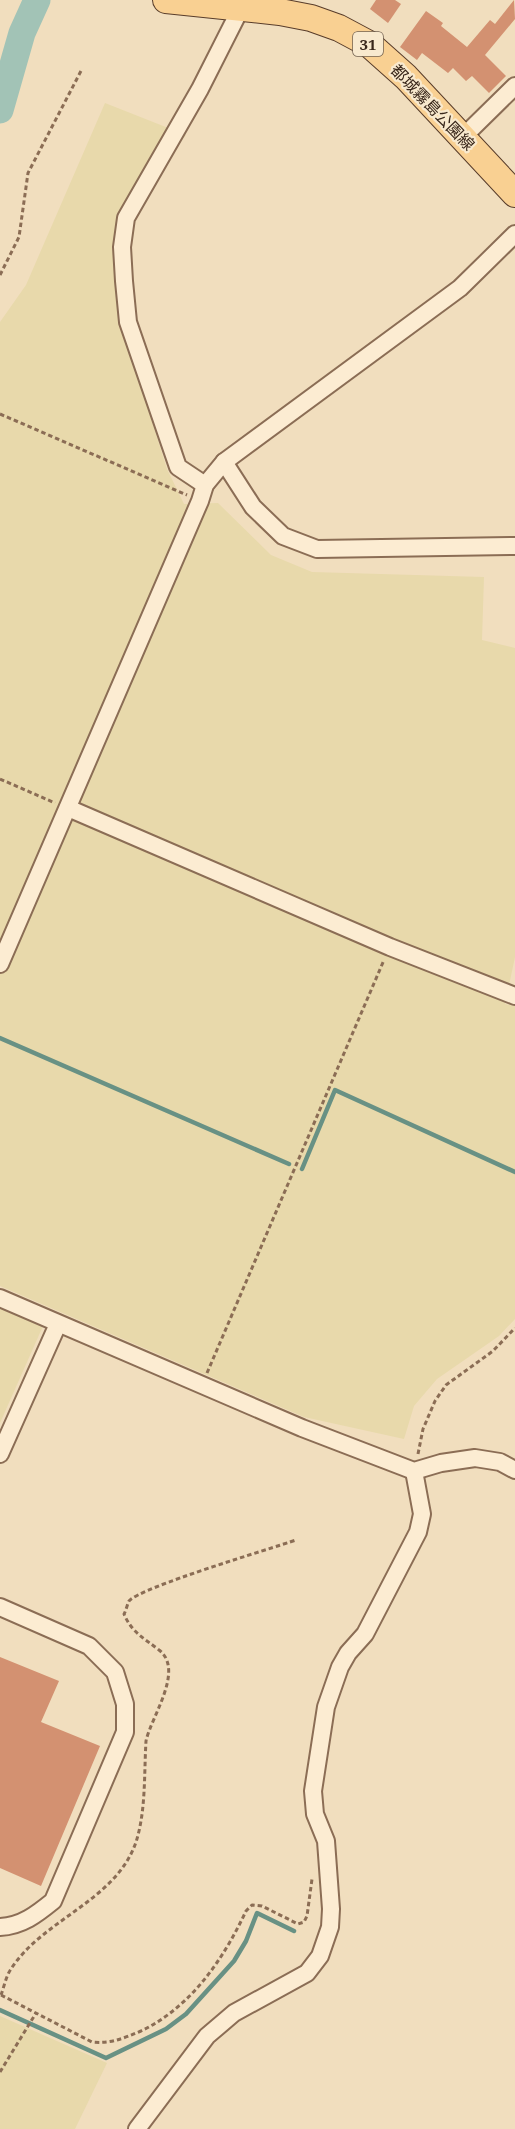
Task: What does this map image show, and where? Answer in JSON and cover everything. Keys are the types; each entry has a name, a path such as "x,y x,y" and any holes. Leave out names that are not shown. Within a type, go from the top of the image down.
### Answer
{"main road":[{"name":"都城霧島公園線","path":"166,0 244,4 311,18 339,28 369,44 406,76 515,194"}],"street":[{"path":"202,493 178,467 129,322 123,247 126,218 200,89 244,4"},
{"path":"463,137 515,86"},
{"path":"0,964 202,493 224,462 460,288 515,234"},
{"path":"224,462 253,507 284,536 317,549 515,546"},
{"path":"68,808 390,947 515,996"},
{"path":"0,1298 302,1428 414,1471 441,1463 476,1458 500,1462 515,1470"},
{"path":"0,1454 58,1324"},
{"path":"137,2129 207,2036 234,2013 307,1973 320,1956 330,1927 331,1909 326,1841 315,1815 313,1791 326,1707 340,1667 348,1653 365,1634 418,1532 422,1514 414,1471"},
{"path":"0,1607 89,1646 115,1672 125,1704 126,1732 53,1901 32,1918 12,1927 0,1927"}],"path":[{"path":"0,274 19,237 28,173 82,69"},
{"path":"0,414 202,493"},
{"path":"0,779 68,808"},
{"path":"202,1386 390,947"},
{"path":"414,1471 423,1429 435,1401 446,1385 493,1351 515,1328"},
{"path":"162,1585 296,1540"},
{"path":"0,1995 92,2042 119,2041 171,2014 202,1983 224,1953 246,1911 252,1905 262,1906 298,1924 304,1922 307,1916 313,1875"},
{"path":"0,2072 36,2013"}],"shaded area":[{"path":"105,103 186,135 121,220 120,320 167,469 184,504 218,503 271,555 312,572 484,577 482,640 515,648 515,957 505,1004 515,1006 515,1319 499,1336 437,1379 414,1406 404,1439 304,1417 0,1286 0,322 26,285"},
{"path":"0,1306 43,1326 0,1423"},
{"path":"0,2016 107,2063 75,2129 0,2129"}],"building":[{"path":"376,0 395,0 401,4 388,23 370,9"},
{"path":"514,0 515,19 485,55 506,76 489,93 472,76 466,81 453,68 448,73 422,53 417,60 400,47 426,11 443,23 441,26 467,47 490,20 495,24"},
{"path":"0,1657 59,1681 41,1722 100,1746 41,1886 0,1868"}],"waterway":[{"path":"0,110 22,33 37,0"},
{"path":"0,1038 289,1164"},
{"path":"302,1169 335,1090 515,1172"},
{"path":"0,2010 106,2058 166,2029 186,2014 234,1961 246,1941 257,1913 294,1931"}]}
